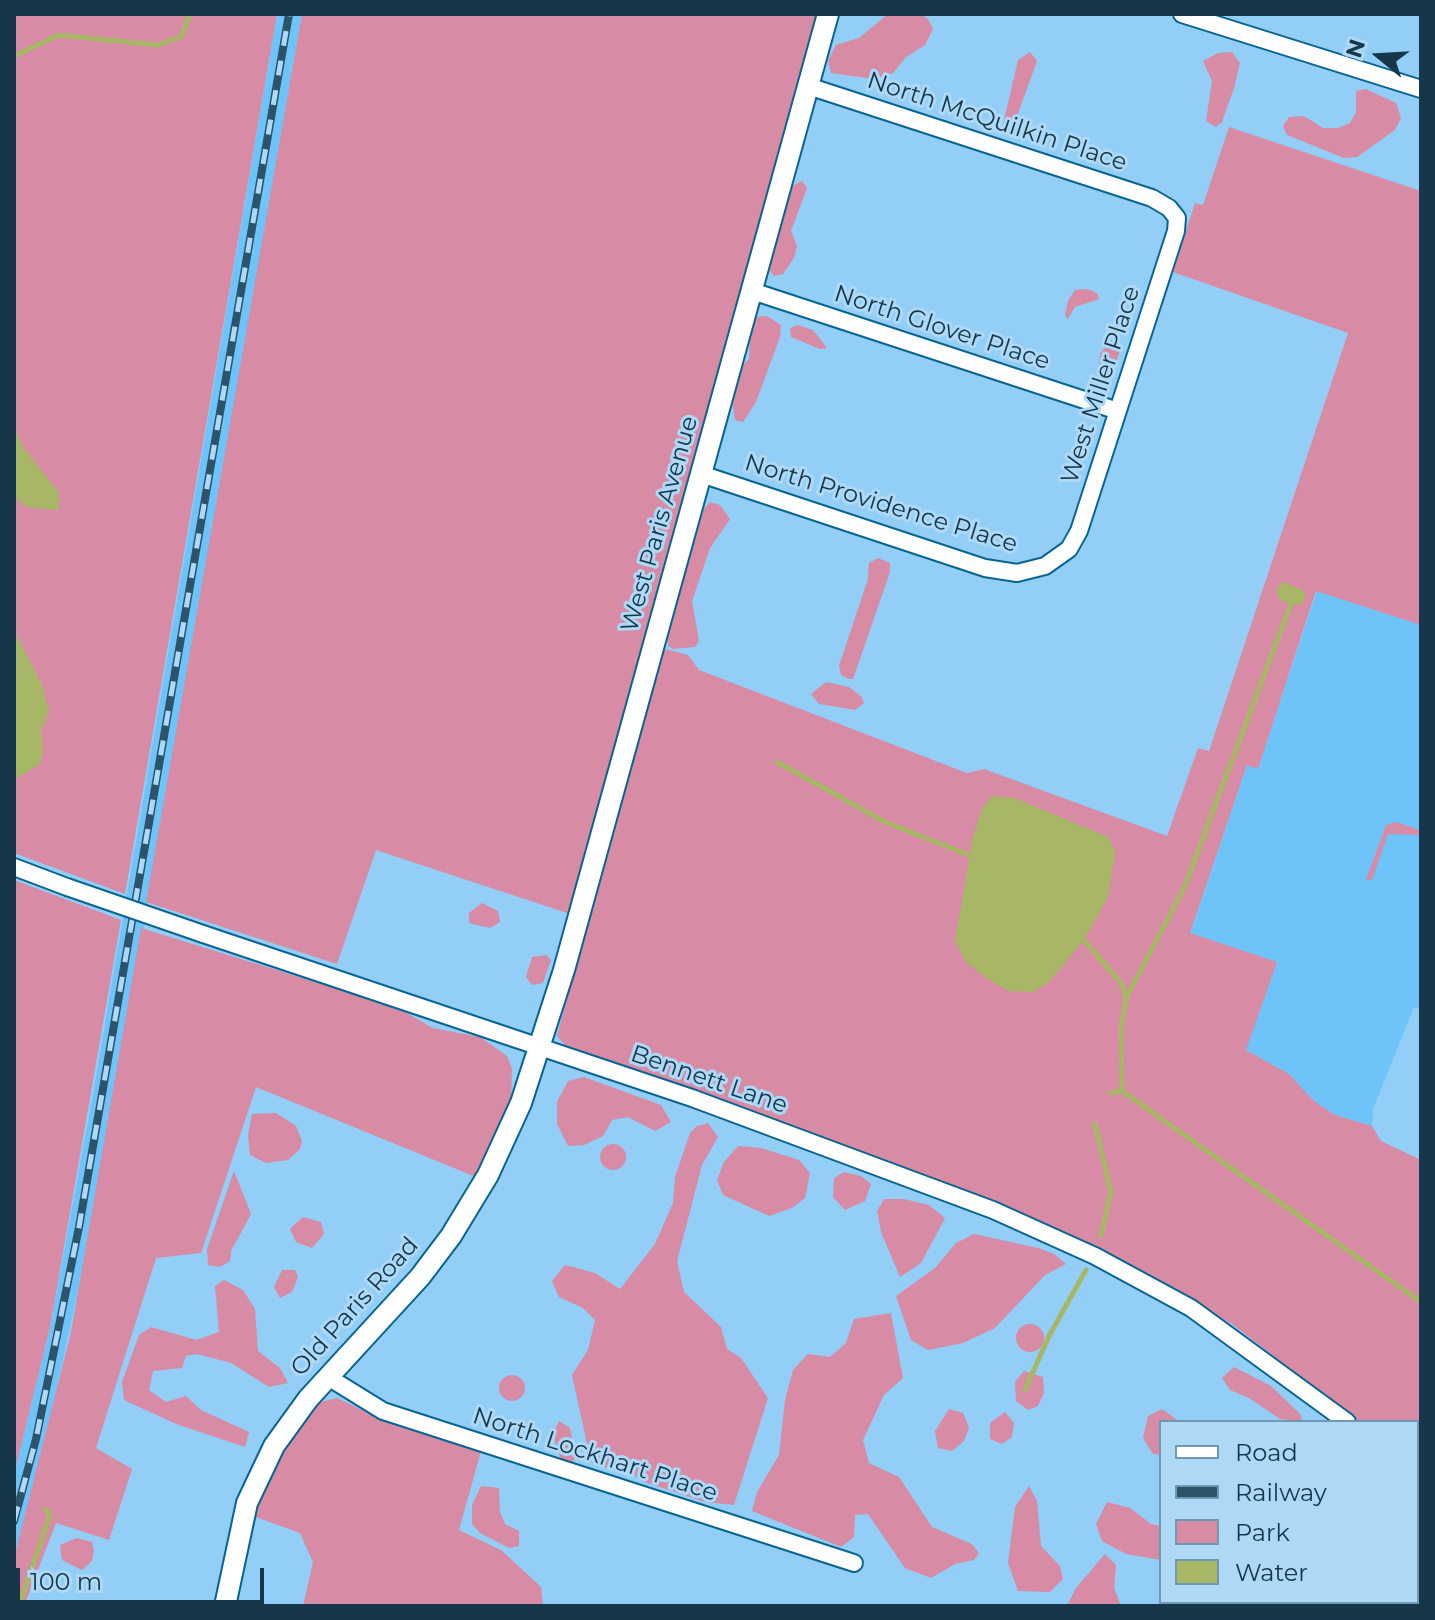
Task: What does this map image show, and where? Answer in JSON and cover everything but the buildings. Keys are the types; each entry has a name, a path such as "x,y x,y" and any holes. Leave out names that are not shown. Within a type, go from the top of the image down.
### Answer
{"main road":[{"name":"West Paris Avenue","path":"541,1048 828,14"},
{"name":"Old Paris Road","path":"225,1606 238,1537 258,1476 295,1415 420,1277 457,1226 505,1143 541,1048"}],"street":[{"path":"1182,14 1224,20 1421,89"},
{"name":"North McQuilkin Place","path":"808,86 1152,198 1169,208"},
{"name":"West Miller Place","path":"1045,566 1069,549 1079,531 1176,231 1177,218 1169,208"},
{"name":"North Glover Place","path":"752,291 1118,411"},
{"name":"North Providence Place","path":"701,474 985,568 1017,573 1045,566"},
{"name":"Bennett Lane","path":"14,867 203,934 692,1098 951,1193 1061,1240 1191,1308 1344,1420"},
{"name":"North Lockhart Place","path":"328,1377 383,1411 854,1563"}],"shaded area":[{"path":"277,14 302,14 93,1222 46,1438 14,1558 14,1475 50,1327 92,1100"},
{"path":"1317,591 1421,625 1421,1009 1414,1007 1373,1109 1372,1126 1335,1115 1314,1101 1289,1074 1246,1050 1190,934 1247,765 1258,768"}],"green space":[{"path":"14,14 277,14 125,894 14,853"},
{"path":"302,14 817,14 570,914 376,850 337,964 146,902"},
{"path":"888,14 921,14 928,19 933,29 925,45 906,57 893,73 874,79 831,73 828,61 836,45 859,38"},
{"path":"1030,52 1037,61 1016,119 1006,134 1002,129 1018,60"},
{"path":"1232,52 1240,63 1222,122 1216,127 1206,121 1212,81 1203,61 1218,53"},
{"path":"1366,89 1396,103 1401,118 1395,130 1357,157 1344,158 1287,135 1283,126 1289,117 1304,116 1323,128 1338,128 1350,123 1356,112 1356,91"},
{"path":"1229,127 1421,191 1421,625 1316,591 1258,769 1247,765 1190,933 1277,962 1246,1050 1289,1074 1314,1101 1335,1115 1372,1126 1381,1141 1421,1160 1421,1467 1419,1420 1356,1420 1232,1324 1098,1249 953,1186 568,1048 557,1036 661,648 688,655 699,670 967,773 984,769 1167,836 1198,748 1209,751 1348,333 1173,272 1195,203 1203,205"},
{"path":"802,181 807,188 791,231 797,246 794,258 783,274 774,276 770,271 771,263 792,186"},
{"path":"1087,289 1097,293 1099,299 1075,307 1068,319 1065,315 1068,301 1075,290"},
{"path":"767,316 781,325 780,337 756,402 743,422 735,420 732,399 742,366 749,359 750,336 757,317"},
{"path":"798,325 813,330 827,348 820,349 791,337 790,328"},
{"path":"1111,340 1121,348 1113,370 1104,379 1099,375 1100,354"},
{"path":"710,502 720,505 730,519 710,548 692,601 699,641 695,647 673,649 668,646 667,632 703,510"},
{"path":"878,558 890,563 890,572 853,679 849,679 841,675 839,666 868,579 869,563"},
{"path":"826,682 849,687 862,697 864,703 855,710 819,704 811,694"},
{"path":"1396,822 1417,829 1421,835 1388,834 1372,880 1366,880 1386,825"},
{"path":"14,880 121,920 50,1327 14,1475"},
{"path":"482,903 498,911 500,922 490,928 469,923 469,913"},
{"path":"141,928 396,1007 433,1028 480,1037 507,1056 512,1069 511,1104 476,1177 256,1087 201,1253 156,1258 96,1448 132,1469 109,1540 56,1523 24,1606 14,1606 14,1558 71,1332"},
{"path":"546,955 551,960 543,983 532,985 526,977 532,957"},
{"path":"584,1077 661,1105 671,1122 655,1131 628,1117 612,1120 603,1136 584,1145 568,1146 557,1124 557,1102 568,1081"},
{"path":"276,1113 296,1126 302,1141 300,1149 288,1160 266,1163 250,1155 248,1135 252,1114"},
{"path":"708,1123 718,1137 702,1165 677,1261 684,1292 721,1327 727,1349 741,1358 768,1398 734,1505 705,1502 642,1481 627,1469 607,1468 591,1462 572,1375 588,1350 595,1320 583,1308 559,1297 552,1281 565,1265 595,1273 620,1289 655,1244 673,1203 675,1177 690,1133 697,1126"},
{"path":"613,1144 622,1148 626,1157 622,1166 613,1170 604,1166 600,1157 604,1148"},
{"path":"738,1146 761,1148 799,1160 810,1173 805,1198 792,1208 769,1216 723,1195 717,1180 724,1162"},
{"path":"234,1171 251,1214 231,1251 230,1261 220,1267 208,1265 207,1249"},
{"path":"844,1172 861,1176 871,1184 865,1201 845,1210 833,1197 834,1178"},
{"path":"884,1199 904,1199 929,1205 945,1218 921,1263 900,1277 881,1232 877,1211"},
{"path":"303,1217 321,1222 324,1234 312,1248 296,1242 290,1229"},
{"path":"974,1234 1038,1248 1054,1254 1066,1264 1045,1275 995,1328 963,1343 928,1350 911,1340 896,1296 935,1268 956,1243"},
{"path":"282,1270 295,1270 298,1277 292,1292 280,1298 274,1287"},
{"path":"224,1280 243,1290 255,1309 258,1351 280,1368 288,1383 269,1387 231,1363 197,1354 186,1356 182,1368 153,1371 149,1390 166,1402 186,1396 201,1410 249,1432 245,1447 176,1424 124,1400 122,1382 139,1335 151,1327 196,1340 219,1332 215,1286"},
{"path":"891,1313 903,1378 884,1395 863,1440 869,1463 899,1477 932,1527 972,1544 979,1553 974,1560 955,1564 931,1578 905,1568 868,1514 855,1515 854,1537 841,1547 752,1511 757,1492 779,1455 785,1400 793,1370 808,1354 830,1357 846,1343 854,1319"},
{"path":"1030,1324 1040,1328 1044,1338 1040,1348 1030,1352 1020,1348 1016,1338 1020,1328"},
{"path":"1234,1367 1271,1386 1301,1415 1302,1420 1280,1419 1249,1398 1230,1390 1222,1378"},
{"path":"1024,1371 1043,1377 1044,1393 1038,1406 1028,1410 1016,1401 1015,1382"},
{"path":"512,1375 521,1379 525,1388 521,1397 512,1401 503,1397 499,1388 503,1379"},
{"path":"337,1398 383,1420 481,1451 459,1530 501,1550 541,1587 543,1606 303,1606 313,1562 300,1533 253,1516 283,1448 316,1403"},
{"path":"949,1409 963,1413 969,1427 964,1441 952,1451 938,1448 935,1431"},
{"path":"1162,1409 1177,1420 1159,1420 1159,1455 1153,1454 1143,1438 1148,1416"},
{"path":"1005,1412 1014,1423 1012,1437 1002,1444 990,1439 990,1423"},
{"path":"559,1421 570,1428 576,1456 573,1462 563,1462 556,1448 554,1432"},
{"path":"1421,1485 1421,1606 1249,1606 1419,1604"},
{"path":"481,1486 499,1488 500,1512 505,1524 519,1531 519,1546 509,1548 480,1533 472,1524 472,1505"},
{"path":"1029,1486 1037,1501 1041,1546 1060,1566 1063,1579 1050,1592 1018,1591 1008,1563 1015,1507"},
{"path":"1107,1502 1130,1508 1151,1524 1159,1526 1159,1560 1126,1554 1102,1541 1096,1524"},
{"path":"77,1538 92,1542 94,1550 92,1561 82,1570 62,1560 60,1545"},
{"path":"1105,1554 1116,1565 1114,1588 1121,1606 1067,1606 1076,1588"}],"water":[{"path":"14,428 24,448 59,493 58,510 26,507 14,497"},
{"path":"1282,582 1301,589 1306,596 1302,604 1291,605 1280,599 1276,592"},
{"path":"14,630 42,685 49,712 41,731 43,754 39,765 14,780"},
{"path":"992,796 1015,798 1108,837 1115,852 1108,897 1084,940 1049,982 1033,992 1009,991 986,978 965,961 955,940 973,837 982,809"}],"waterway":[{"path":"14,56 59,35 158,45 182,36 190,14"},
{"path":"1126,998 1184,888 1293,598"},
{"path":"777,762 885,822 974,857"},
{"path":"1081,937 1122,984 1126,999 1121,1027 1122,1091"},
{"path":"1111,1093 1122,1091 1421,1302"},
{"path":"1095,1124 1111,1192 1101,1236"},
{"path":"1025,1390 1049,1336 1086,1270"},
{"path":"19,1606 50,1515 45,1509"}],"railway":[{"path":"14,1521 36,1439 79,1227 289,14"}]}
